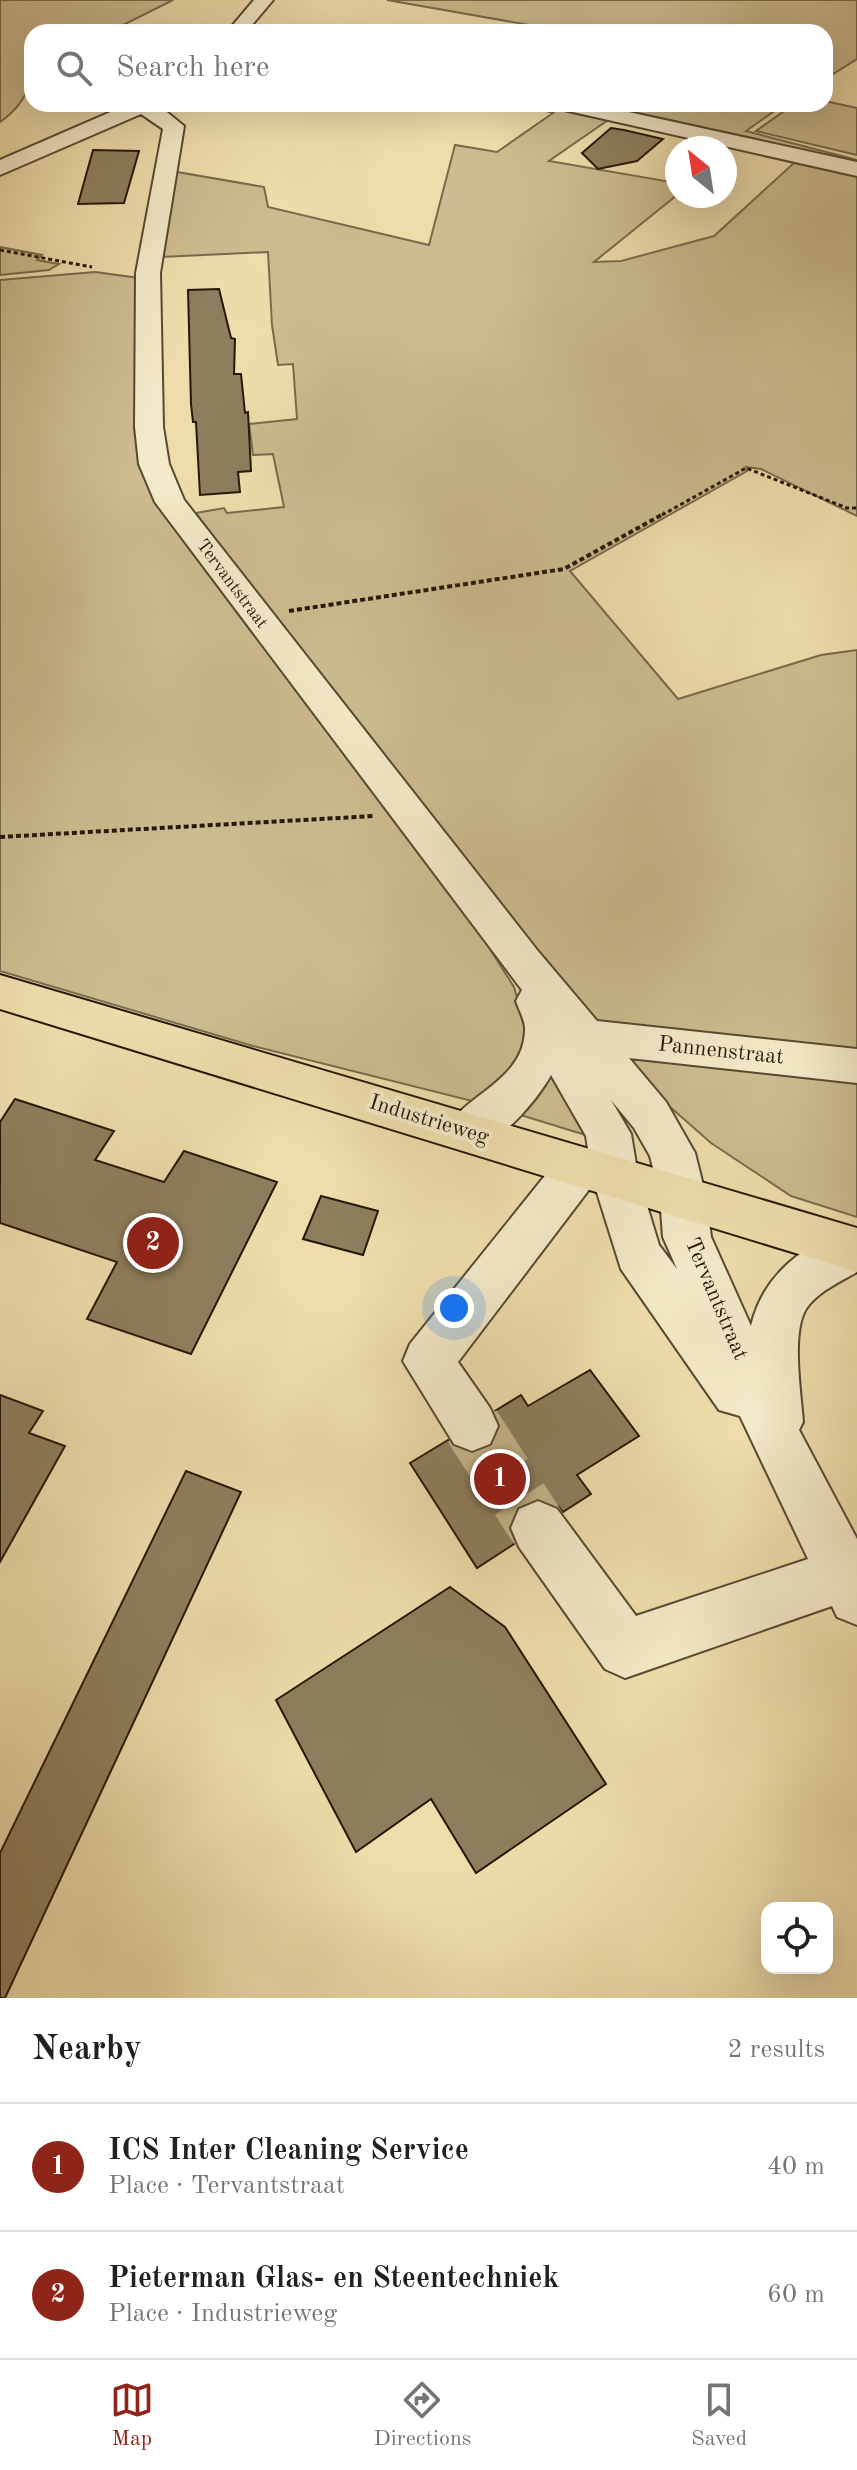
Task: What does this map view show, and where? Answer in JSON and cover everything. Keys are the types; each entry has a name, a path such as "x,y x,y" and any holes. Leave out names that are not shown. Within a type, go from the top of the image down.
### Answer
{"main road":[{"name":"Industrieweg","path":"1,994 856,1250"}],"street":[{"path":"237,0 262,3"},
{"path":"243,24 262,3"},
{"path":"0,168 131,112"},
{"path":"118,119 174,134 173,126 152,112"},
{"path":"600,112 857,169"},
{"name":"Tervantstraat","path":"174,134 148,273 147,390 154,464 170,502 522,961 566,1034 608,1134 597,1171 638,1254 724,1377 778,1443"},
{"path":"467,1132 519,1091 537,1065 566,1034"},
{"name":"Tervantstraat","path":"566,1034 650,1115 672,1153 683,1197 687,1237 778,1443 851,1586"},
{"name":"Pannenstraat","path":"566,1034 857,1066"},
{"path":"472,1426 428,1361 597,1171"},
{"name":"Tervantstraat","path":"778,1443 774,1343 785,1300 815,1270 856,1250"},
{"path":"538,1528 625,1649 851,1586"}],"path":[{"path":"0,250 92,267"},
{"path":"257,618 564,569 746,468 847,508 857,508"},
{"path":"0,837 411,814"}],"shaded area":[{"path":"0,0 173,0 125,24 24,24 24,96 12,113 0,122"},
{"path":"387,0 857,0 857,59 833,74 833,24 524,24"},
{"path":"833,103 857,108 857,155 756,131 783,112 833,112"},
{"path":"550,112 586,112 611,118 549,161 665,181 665,205 594,262 621,261 714,236 795,162 857,171 857,516 761,469 746,467 747,471 570,571 678,699 821,655 857,650 857,1217 791,1196 711,1143 653,1092 595,1028 256,595 196,513 224,508 227,513 284,507 273,454 253,455 249,424 297,419 293,364 278,365 272,325 268,252 162,257 177,172 264,187 268,207 429,245 455,145 497,152 553,113"},
{"path":"613,112 773,112 746,131 857,160 857,165 737,139 737,136 723,136"},
{"path":"0,247 42,255 37,260 59,264 49,270 0,275"},
{"path":"95,272 139,278 144,462 471,919 514,987 525,1025 525,1052 520,1072 476,1102 253,1046 0,971 0,280"},
{"path":"547,1059 589,1136 517,1114"}],"building":[{"path":"611,128 663,139 637,161 598,169 582,153"},
{"path":"93,150 139,151 124,203 78,204"},
{"path":"219,289 231,338 235,339 234,374 241,374 245,413 248,412 251,471 238,472 240,492 200,495 196,422 193,422 191,404 188,290"},
{"path":"15,1099 114,1131 95,1160 164,1182 184,1151 277,1182 191,1354 87,1319 117,1262 0,1223 0,1122"},
{"path":"321,1196 378,1211 363,1255 303,1239"},
{"path":"590,1370 639,1436 577,1475 591,1494 563,1512 558,1506 539,1498 518,1506 508,1527 514,1544 477,1568 410,1463 448,1440 453,1447 471,1454 491,1447 501,1427 495,1411 521,1395 528,1406"},
{"path":"0,1395 43,1411 29,1433 65,1446 0,1562"},
{"path":"186,1471 241,1492 5,1998 0,1998 0,1853"},
{"path":"450,1587 505,1627 606,1784 476,1873 431,1799 356,1852 276,1700"}],"tunnel":[{"path":"472,1426 538,1528"}],"place":[{"name":"Pieterman Glas- en Steentechniek","path":"153,1243"},
{"name":"ICS Inter Cleaning Service","path":"500,1479"}]}
